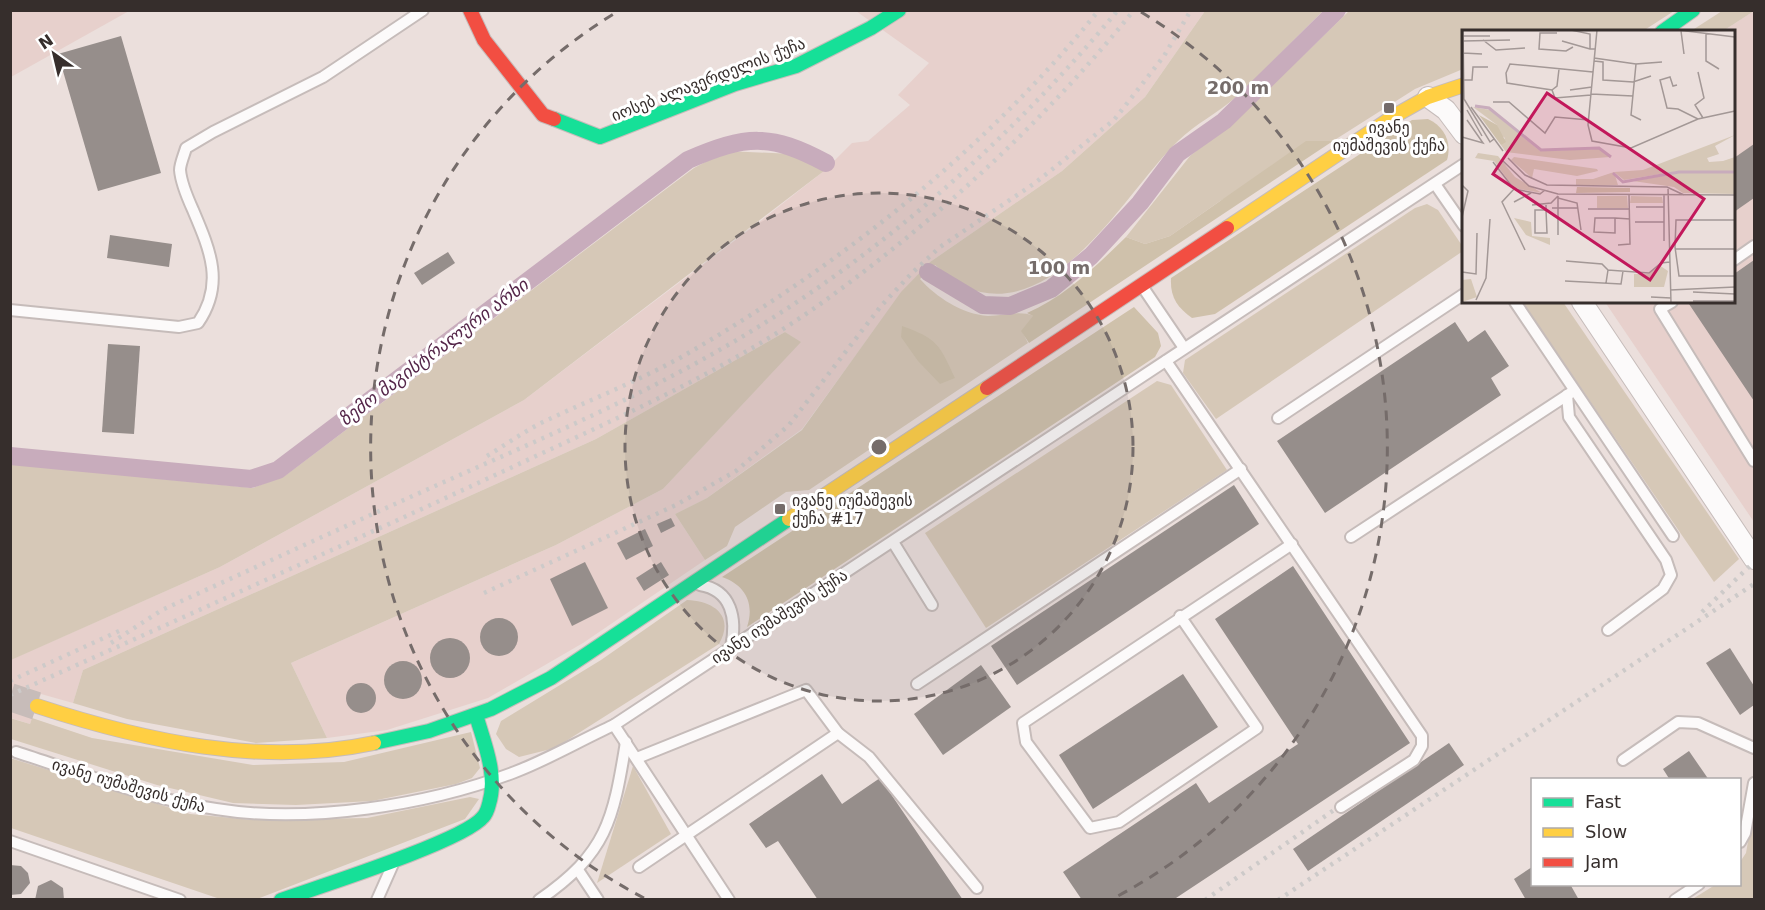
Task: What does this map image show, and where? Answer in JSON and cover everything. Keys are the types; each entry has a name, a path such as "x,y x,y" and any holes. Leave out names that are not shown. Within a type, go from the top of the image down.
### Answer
{"street":[{"name":"იოსებ ალავერდელის ქუჩა","path":"470,10 484,40 543,115 600,137 735,84 796,66 871,28 899,10"},
{"path":"1665,30 1693,10"},
{"path":"37,706 78,722 135,737 260,753 330,751 359,746 476,715 526,693 551,678 689,583 1140,283 1428,97 1462,86"},
{"path":"1428,97 1446,110 1462,131"},
{"path":"1583,303 1755,559"},
{"path":"280,900 476,823 483,816 492,780 476,715"}],"lane":[{"path":"10,310 179,327 198,323 208,308 215,275 206,239 188,198 180,170 186,148 323,77 423,10"},
{"name":"ივანე იუმაშევის ქუჩა","path":"16,752 147,793 217,810 278,813 348,811 427,799 517,771 614,725 1462,165"},
{"path":"1435,184 1462,223"},
{"path":"1735,259 1755,246"},
{"path":"1140,283 1184,348"},
{"path":"1278,418 1462,295"},
{"path":"1516,303 1571,393 1673,536"},
{"path":"1670,303 1660,309 1755,461"},
{"path":"1166,361 1422,736 1422,746 1414,760 1341,807"},
{"path":"1351,537 1571,393"},
{"path":"1571,393 1569,417 1666,560 1671,575 1664,589 1608,630"},
{"path":"917,684 1241,469"},
{"path":"893,542 932,605"},
{"path":"1180,616 1257,728 1119,822 1090,828 1026,742 1023,723 1180,616 1292,544"},
{"path":"689,583 715,589 730,606 734,631 731,647"},
{"path":"637,758 806,690 838,733 869,758 977,888"},
{"path":"1623,760 1678,722 1698,723 1755,748"},
{"path":"614,725 729,900"},
{"path":"639,867 838,733"},
{"path":"539,900 578,870 603,838 618,793 626,742"},
{"path":"1741,840 1745,833 1755,783"},
{"path":"10,841 180,900"},
{"path":"377,900 397,855"},
{"path":"578,870 598,900"},
{"path":"1675,900 1697,886"}],"shaded area":[{"path":"11,10 129,10 129,11 11,77"},
{"path":"856,11 1205,11 1145,97 1062,171 930,262 902,292 802,429 707,498 675,514 705,560 583,643 488,698 387,730 327,738 291,663 556,545 663,489 800,342 785,332 596,439 83,670 73,703 41,694 30,724 11,718 10,660 220,567 524,400 758,223 824,171 852,143 868,141 910,105 898,95 929,63"},
{"path":"1205,11 1323,11 1236,97 1178,141 1111,220 1086,247 1058,271 1029,287 997,294 964,287 935,265 920,279 942,298 959,308 978,315 1017,313 1034,316 1022,331 1028,343 809,490 786,492 735,527 727,546 705,560 675,514 707,498 802,430 901,292 930,262 1062,171 1145,97"},
{"path":"1349,11 1674,11 1645,30 1462,30 1462,69 1415,89 1333,141 1220,201 1170,236 1145,244 1126,237 1190,156 1251,106"},
{"path":"1722,11 1754,11 1725,30 1693,30"},
{"path":"1754,11 1754,522 1606,303 1735,303 1735,30 1725,30"},
{"path":"1428,119 1439,126 1446,136 1449,148 1447,160 1215,314 1192,318 1178,306 1173,296 1171,278 1412,120"},
{"path":"1306,141 1333,141 1029,343 1021,331 1033,316 1027,313 1068,289 1126,237 1145,244 1170,236"},
{"path":"726,151 793,154 824,171 524,400 220,567 11,660 11,464 253,488 286,475 694,168"},
{"path":"1427,204 1438,210 1462,246 1462,252 1216,419 1183,373 1185,360 1415,208"},
{"path":"1523,303 1564,303 1739,559 1714,582"},
{"path":"1134,307 1158,333 1161,346 1155,357 747,627 750,610 746,596 737,585 722,577"},
{"path":"902,326 923,335 936,344 955,378 940,384 918,361 901,337"},
{"path":"785,332 801,342 663,489 556,545 291,663 327,738 256,743 127,719 73,703 83,670 596,439"},
{"path":"1157,381 1171,385 1227,470 986,628 925,533"},
{"path":"687,600 706,603 719,612 725,625 719,644 555,748 519,757 506,749 496,734 501,721 601,660"},
{"path":"10,718 30,724 32,718 92,738 253,765 344,762 471,732 480,768 472,778 456,784 372,801 296,805 233,803 157,785 11,739"},
{"path":"10,758 190,814 253,820 367,818 470,797 479,799 465,819 257,899 220,899 11,828"},
{"path":"633,766 671,834 597,883"},
{"path":"1754,807 1754,899 1691,900 1713,886 1741,886 1741,860 1746,853"}],"building":[{"path":"121,36 161,173 98,191 58,54"},
{"path":"1754,144 1754,198 1735,211 1735,157"},
{"path":"110,235 172,244 169,267 107,258"},
{"path":"448,252 455,263 422,285 414,273"},
{"path":"1754,260 1754,401 1689,304 1735,303 1735,273"},
{"path":"1455,322 1468,342 1485,330 1509,366 1491,378 1501,395 1325,513 1277,441"},
{"path":"108,344 140,346 134,434 102,432"},
{"path":"1234,485 1259,524 1017,685 991,646"},
{"path":"671,518 675,526 661,533 657,524"},
{"path":"645,529 653,546 626,560 617,543"},
{"path":"585,562 608,608 572,626 550,579"},
{"path":"661,562 669,575 644,591 636,578"},
{"path":"1293,566 1410,743 1173,900 1082,900 1063,872 1196,783 1209,803 1298,744 1215,619"},
{"path":"499,618 506,619 512,624 517,630 517,644 512,650 506,655 499,656 492,655 486,650 481,644 480,637 481,630 486,624 492,619"},
{"path":"450,638 458,639 464,644 469,650 469,666 464,672 458,677 450,678 442,677 436,672 431,666 430,658 431,650 436,644 442,639"},
{"path":"1730,648 1754,686 1754,705 1740,715 1706,663"},
{"path":"403,661 417,666 422,680 417,694 403,699 389,694 384,680 389,666"},
{"path":"981,665 1011,707 943,755 914,714"},
{"path":"1183,674 1218,727 1093,809 1059,755"},
{"path":"361,683 372,687 376,698 372,709 361,713 350,709 346,698 350,687"},
{"path":"1449,743 1464,765 1308,871 1293,849"},
{"path":"1689,751 1708,778 1669,778 1663,769"},
{"path":"822,774 842,804 880,778 963,900 818,900 778,841 766,848 749,824"},
{"path":"10,865 21,866 28,873 30,883 21,894 10,895"},
{"path":"1531,868 1531,886 1571,886 1579,900 1526,900 1514,879"},
{"path":"51,880 63,888 64,900 35,900 38,886"}],"waterway":[{"name":"ზემო მაგისტრალური არხი","path":"928,272 983,305 1010,306 1051,289 1091,256 1140,203 1177,154 1224,121 1337,10"},
{"name":"ზემო მაგისტრალური არხი","path":"10,456 251,479 278,470 688,160 726,146 758,141 789,146 826,163"}],"tunnel":[{"path":"10,697 37,706"}],"railway":[{"path":"487,456 541,423 685,355 799,283 854,243 959,157 1055,61 1099,10"},
{"path":"111,643 162,610 604,410 667,379 757,327 815,290 924,206 1026,112 1118,10"},
{"path":"10,695 586,433 668,394 747,351 823,302 908,237 948,202 1027,129 1064,91 1134,10"},
{"path":"484,593 676,505 736,471 789,425 881,306 912,273 940,247 1035,183 1114,120 1164,56 1191,10"},
{"path":"1702,612 1754,562"},
{"path":"1278,900 1754,584"},
{"path":"10,681 119,631"},
{"path":"1205,900 1334,810"}],"traffic: fast":[{"path":"554,119 600,137 735,84 796,66 871,28 899,10"},
{"path":"1665,30 1693,10"},
{"path":"374,743 429,731 491,709 551,678 789,519"},
{"path":"281,900 420,850 449,838 483,817 489,804 492,782 489,759 476,715"}],"traffic: slow":[{"path":"1227,228 1396,115 1428,97 1462,86"},
{"path":"789,519 987,388"},
{"path":"37,706 119,730 203,747 289,752 331,750 374,743"}],"traffic: jam":[{"path":"470,10 484,40 543,115 554,119"},
{"path":"987,388 1227,228"}],"place":[{"name":"ივანე იუმაშევის ქუჩა","path":"1389,108"},
{"name":"ივანე იუმაშევის ქუჩა #17","path":"780,509"}]}
